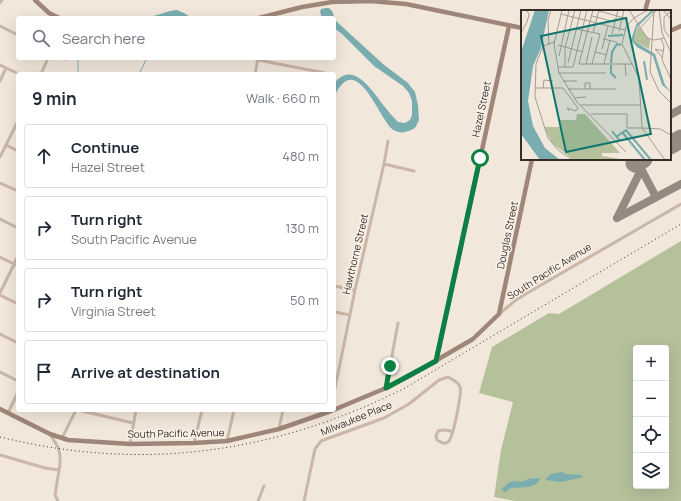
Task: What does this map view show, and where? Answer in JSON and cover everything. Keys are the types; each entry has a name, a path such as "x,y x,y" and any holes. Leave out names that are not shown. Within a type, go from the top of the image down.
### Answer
{"street":[{"path":"35,0 49,13 55,16"},
{"path":"646,10 648,0"},
{"path":"270,16 302,7 332,2 370,1 406,4 521,28"},
{"path":"0,26 16,34"},
{"name":"Hazel Street","path":"436,361 509,26"},
{"path":"671,31 681,26"},
{"path":"42,72 47,60"},
{"path":"255,72 258,60"},
{"path":"263,60 320,72"},
{"path":"0,65 16,73"},
{"path":"0,81 6,68"},
{"path":"0,157 16,125"},
{"name":"Hawthorne Street","path":"336,383 388,141"},
{"path":"6,145 16,150"},
{"name":"Douglas Street","path":"499,314 532,160"},
{"path":"384,164 414,171"},
{"path":"0,182 16,190"},
{"name":"South Pacific Avenue","path":"336,409 386,388 436,361 473,339 516,300 681,204"},
{"path":"0,219 16,227"},
{"path":"0,257 14,264"},
{"path":"16,260 0,294 16,303"},
{"path":"336,286 355,290"},
{"path":"336,312 350,315"},
{"path":"386,388 398,323"},
{"path":"0,334 16,342"},
{"path":"0,372 16,380"},
{"name":"Milwaukee Place","path":"304,501 312,461 319,443 323,439 384,418 409,404 439,380 448,377 456,381 460,386 453,432"},
{"path":"8,413 16,396"},
{"name":"South Pacific Avenue","path":"0,409 50,434 62,438 102,443 130,444 194,444 227,441 279,429 328,412"},
{"path":"62,438 76,412"},
{"path":"86,412 133,423"},
{"path":"130,444 136,412"},
{"path":"194,444 202,412"},
{"path":"227,441 234,412"},
{"path":"279,429 283,412"},
{"path":"442,430 453,432 450,441 442,443 437,440 436,436 438,431 442,430"},
{"path":"50,434 59,450 60,459 55,495 58,501"},
{"path":"0,455 45,468 59,470"},
{"path":"258,501 264,486"}],"green space":[{"path":"681,241 681,501 515,501 494,497 501,450 513,402 479,393 492,347 549,313 559,314"}],"water":[{"path":"329,8 334,16 321,16 321,9"},
{"path":"177,10 189,16 154,16"},
{"path":"336,21 383,64 408,83 415,92 419,120 415,128 404,132 398,132 392,129 366,90 358,82 350,80 342,84 336,94 337,80 343,76 355,76 361,79 372,90 398,122 405,123 410,120 412,115 412,101 409,93 403,86 374,66 336,30"},
{"path":"562,472 566,474 581,475 583,477 561,482 545,480 550,474"},
{"path":"540,478 538,483 529,487 510,488 506,492 501,490 508,483 514,481 522,482 528,479"}],"waterway":[{"path":"78,60 78,72"},
{"path":"140,72 146,60"}],"taxiway":[{"path":"671,114 681,109"},
{"path":"637,160 656,197"},
{"path":"617,218 641,170"},
{"path":"617,218 681,184"}],"runway":[{"path":"671,144 681,139"},
{"path":"635,163 641,160"}],"railway":[{"path":"0,437 53,448 105,453 156,454 207,450 257,442 306,428 356,410 405,388 681,224"}],"route":[{"path":"390,366 386,388 436,361 480,158"}]}
